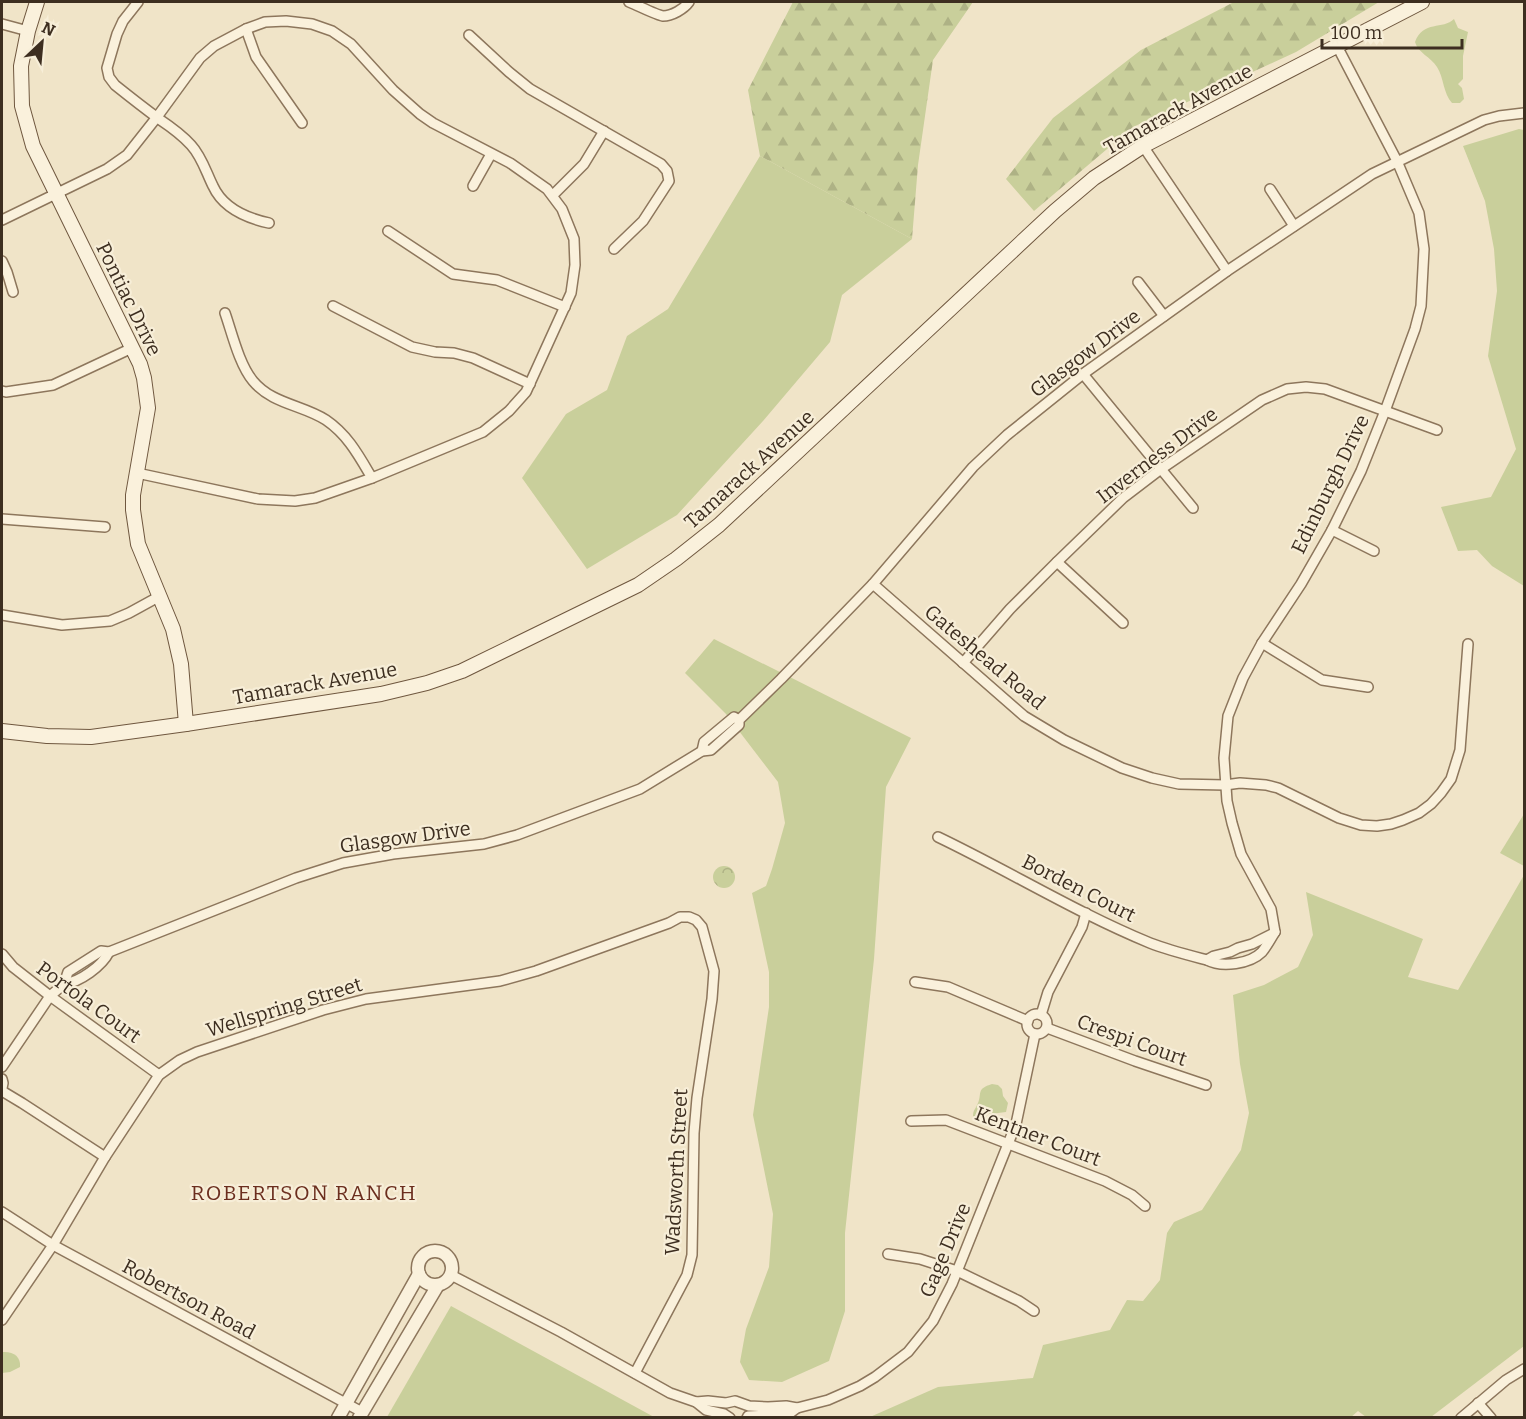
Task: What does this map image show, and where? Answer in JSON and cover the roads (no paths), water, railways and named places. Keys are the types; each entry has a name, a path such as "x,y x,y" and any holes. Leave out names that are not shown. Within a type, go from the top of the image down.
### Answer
{"main road":[{"name":"Pontiac Drive","path":"37,2 21,66 22,106 33,146 140,364 144,378 148,408 133,495 133,510 138,544 173,629 181,664 186,724"},
{"name":"Tamarack Avenue","path":"2,731 47,736 91,737 381,693 427,683 462,672 638,585 719,525 1055,211 1094,178 1143,146 1422,2"}],"street":[{"path":"138,2 123,21 117,34 106,68 109,77 115,86 182,135 193,147 203,163 213,188 224,202 232,209 268,223"},
{"path":"629,2 663,16 686,7 689,2"},
{"path":"2,220 107,169 127,154 200,58 214,45 246,28 265,22 286,21 312,24 332,31 351,44 393,90 420,114 510,163 547,189 562,209 574,239 575,265 571,293 526,392 509,411 483,432 372,478 315,498 295,501 258,499 137,473"},
{"path":"2,24 28,31"},
{"path":"246,28 256,57 302,123"},
{"path":"469,35 531,89 661,164 667,171 669,181 643,221 614,249"},
{"name":"Edinburgh Drive","path":"1275,932 1271,909 1241,854 1232,823 1225,785 1224,758 1228,716 1243,678 1332,530 1361,471 1415,329 1421,306 1424,249 1419,213 1397,162 1337,46"},
{"name":"Glasgow Drive","path":"2,1067 50,996 64,984 68,972 101,951 110,952 296,878 343,862 484,844 517,835 640,789 702,751 704,742 734,717 739,720 873,584 973,467 1008,435 1083,374 1227,271 1372,174 1484,120 1524,113"},
{"path":"553,195 584,164 604,131"},
{"path":"1143,146 1227,271"},
{"path":"473,186 491,154"},
{"path":"1270,189 1294,226"},
{"path":"388,231 453,274 497,280 565,306"},
{"path":"2,261 13,292"},
{"path":"1138,282 1164,316"},
{"path":"333,306 412,347 473,358 530,384"},
{"path":"225,313 243,364 254,381 276,399 305,410 335,427 352,444 372,478"},
{"path":"2,391 53,385 132,348"},
{"path":"1083,374 1193,508"},
{"name":"Inverness Drive","path":"963,663 1011,609 1124,498 1161,469 1262,400 1287,389 1306,387 1325,389 1437,430"},
{"path":"2,519 105,527"},
{"path":"1332,530 1374,551"},
{"path":"1057,562 1123,623"},
{"name":"Gateshead Road","path":"873,584 1024,716 1064,740 1122,768 1152,778 1179,784 1240,783 1278,788 1339,818 1361,825 1391,824 1419,813 1431,804 1451,779 1460,750 1468,644"},
{"path":"2,615 62,625 110,621 160,596"},
{"path":"1263,643 1322,680 1368,687"},
{"name":"Borden Court","path":"938,837 1152,944 1213,963 1241,963 1250,960 1261,952 1275,932"},
{"path":"1035,1034 1029,1030 1028,1021 1034,1014 1041,1015 1048,992 1082,927 1086,913"},
{"name":"Wellspring Street","path":"2,1320 53,1245 105,1157 159,1075 180,1060 197,1052 322,1010 366,999 500,981 536,971 680,917 696,920 702,927"},
{"name":"Wadsworth Street","path":"635,1373 687,1275 692,1255 694,1133 714,971 702,927"},
{"path":"1208,960 1252,944 1275,932"},
{"name":"Glasgow Drive","path":"64,984 79,980 105,960 110,952"},
{"path":"1230,952 1234,963"},
{"name":"Portola Court","path":"2,954 13,967 50,996 159,1075"},
{"path":"85,962 91,971"},
{"path":"915,982 948,987 1028,1021"},
{"name":"Crespi Court","path":"1041,1015 1046,1018 1047,1028"},
{"name":"Crespi Court","path":"1035,1034 1042,1033 1047,1028"},
{"name":"Crespi Court","path":"1047,1028 1206,1085"},
{"name":"Gage Drive","path":"696,1402 735,1401 748,1413 768,1407 797,1408 844,1394 875,1377 903,1356 933,1321 952,1284 1018,1117 1035,1034"},
{"path":"2,1079 2,1090 105,1157"},
{"name":"Kentner Court","path":"911,1121 946,1120 1105,1181 1132,1195 1146,1206"},
{"name":"Robertson Road","path":"2,1212 53,1245 346,1404 361,1415"},
{"path":"435,1251 446,1254 452,1264 451,1275 448,1280 438,1284 427,1283 419,1275 421,1258 435,1251"},
{"path":"888,1254 920,1259 957,1271 1019,1301 1034,1311"},
{"path":"338,1418 419,1275"},
{"name":"Gage Drive","path":"451,1275 670,1392 696,1402 706,1410 724,1414 730,1418"},
{"path":"361,1415 438,1284"},
{"path":"1461,1418 1506,1380 1524,1369"},
{"path":"1479,1403 1491,1418"}],"district":[{"name":"ROBERTSON RANCH","path":"304,1193"}]}
